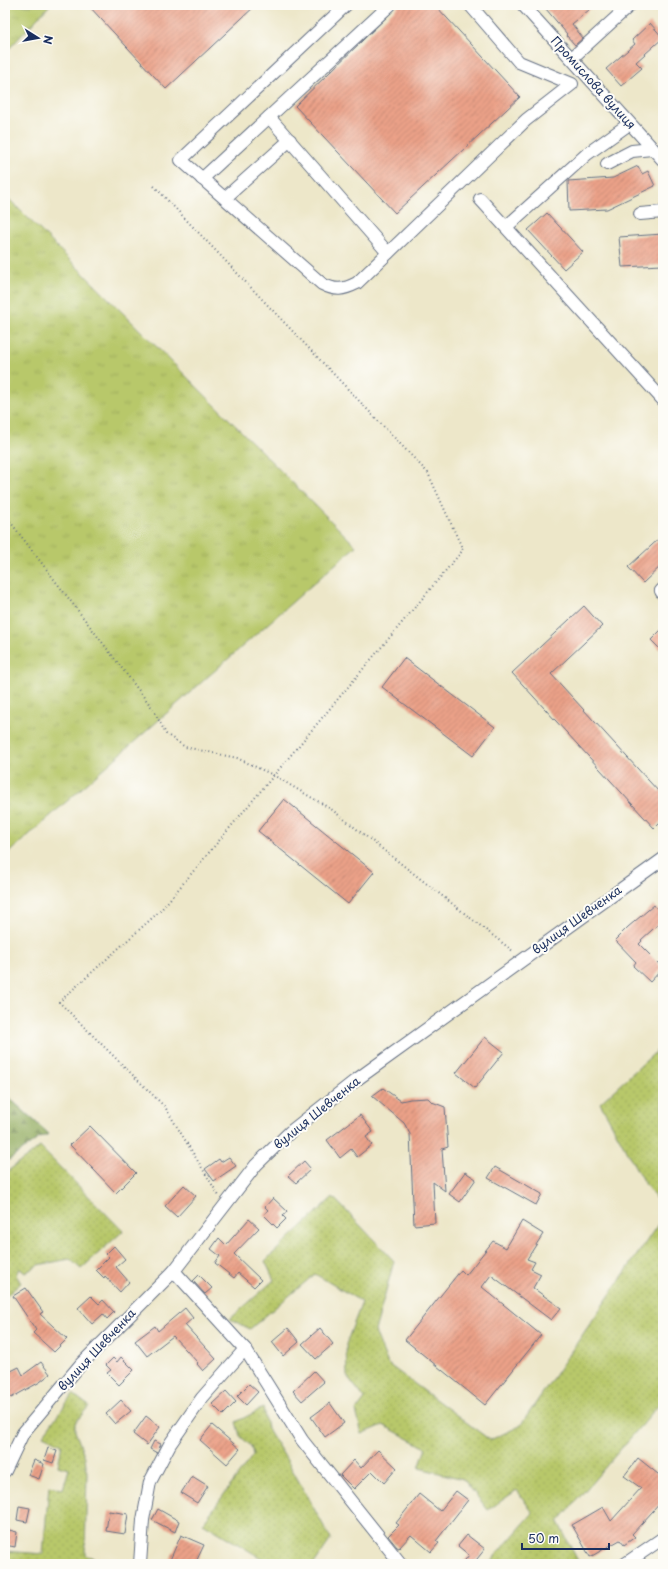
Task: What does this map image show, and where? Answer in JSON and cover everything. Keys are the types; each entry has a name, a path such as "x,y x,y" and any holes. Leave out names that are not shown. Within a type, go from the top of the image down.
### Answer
{"street":[{"path":"346,5 181,160 322,284 333,289 346,288 357,283 526,120 572,84 519,62 470,5"},
{"path":"202,179 390,5"},
{"name":"Промислова вулиця","path":"523,5 663,160"},
{"path":"572,58 630,5"},
{"path":"269,117 388,253"},
{"path":"506,227 587,154 629,124"},
{"path":"225,198 290,140"},
{"path":"607,164 632,151 652,149"},
{"path":"480,199 663,400"},
{"path":"640,214 663,212"},
{"path":"663,589 661,591 663,594"},
{"name":"вулиця Шевченка","path":"5,1471 23,1433 81,1364 174,1271 256,1165 290,1132 356,1080 663,859"},
{"path":"174,1271 244,1349 302,1440 401,1564"},
{"path":"140,1564 143,1520 150,1482 170,1444 202,1398 244,1349"},
{"path":"625,1564 663,1538"}],"path":[{"path":"154,186 428,473 463,550 160,911 59,1002 165,1107 224,1206"},
{"path":"5,515 153,709 166,734 185,747 237,758 273,775 331,809 523,959"}],"green space":[{"path":"5,5 50,5 5,53"},
{"path":"5,195 356,546 5,856"},
{"path":"663,1045 663,1208 643,1181 600,1103"},
{"path":"5,1094 49,1134 39,1138 5,1163"},
{"path":"40,1147 123,1231 81,1269 70,1259 38,1265 25,1273 19,1268 16,1275 21,1283 5,1297 5,1173"},
{"path":"333,1197 394,1261 375,1331 388,1364 490,1440 520,1426 663,1217 663,1400 558,1522 579,1563 488,1564 533,1513 517,1490 488,1510 463,1479 419,1468 426,1448 383,1425 362,1434 356,1411 365,1399 347,1376 346,1344 362,1302 315,1274 250,1329 230,1319 274,1280 265,1261"},
{"path":"73,1394 89,1406 75,1423 75,1431 85,1457 87,1473 85,1555 97,1559 96,1564 24,1564 5,1559 5,1551 43,1554 49,1486 63,1489 69,1469 58,1466 62,1444 43,1435"},
{"path":"263,1408 267,1428 288,1462 331,1539 314,1564 271,1564 203,1523 253,1455 251,1446 240,1436 236,1422"}],"building":[{"path":"88,5 256,5 166,89"},
{"path":"399,5 435,5 520,97 395,213 295,106"},
{"path":"551,5 595,5 572,24 583,38 575,45 546,9"},
{"path":"650,23 663,38 636,62 642,68 621,86 606,69 635,44 632,40"},
{"path":"638,166 642,174 648,171 655,186 607,209 569,211 568,181 613,178"},
{"path":"547,213 583,252 564,269 528,230"},
{"path":"663,234 662,265 622,267 619,237"},
{"path":"663,535 663,564 643,583 628,567"},
{"path":"584,606 602,626 551,674 659,792 663,788 663,819 654,828 512,673"},
{"path":"663,628 663,652 651,640"},
{"path":"404,658 495,727 473,756 382,687"},
{"path":"284,799 374,872 348,904 258,831"},
{"path":"654,905 663,916 663,920 641,940 642,941 639,944 663,968 650,982 633,966 636,962 615,940"},
{"path":"485,1037 504,1052 475,1088 456,1073"},
{"path":"383,1088 401,1101 428,1098 432,1102 445,1107 448,1147 442,1149 445,1191 433,1182 435,1223 414,1225 410,1134 404,1123 372,1096"},
{"path":"360,1115 373,1132 366,1137 372,1145 357,1157 351,1149 340,1158 327,1140"},
{"path":"90,1126 136,1173 116,1193 70,1145"},
{"path":"229,1157 236,1166 214,1181 205,1169 219,1159 221,1162"},
{"path":"304,1161 311,1169 296,1183 288,1176"},
{"path":"495,1167 542,1194 536,1205 488,1178"},
{"path":"465,1172 476,1179 460,1202 449,1194"},
{"path":"184,1185 196,1196 177,1217 165,1206"},
{"path":"273,1198 287,1211 283,1216 286,1219 277,1228 264,1215 268,1210 265,1207"},
{"path":"249,1219 259,1228 234,1254 261,1280 254,1287 238,1273 234,1278 215,1263 220,1256 211,1249 219,1238 226,1245"},
{"path":"522,1221 543,1234 527,1259 535,1262 531,1269 541,1274 533,1288 561,1308 551,1320 491,1275 482,1287 541,1335 485,1405 405,1340 461,1270 466,1275 493,1241 506,1248"},
{"path":"114,1246 125,1259 116,1267 129,1282 120,1292 105,1276 104,1278 96,1270 109,1257 106,1254"},
{"path":"199,1275 212,1288 205,1294 193,1281"},
{"path":"26,1288 43,1312 40,1314 67,1339 54,1352 33,1333 36,1330 13,1296"},
{"path":"91,1296 99,1304 103,1300 114,1312 107,1319 103,1314 92,1324 78,1308"},
{"path":"185,1308 193,1318 185,1325 216,1359 203,1371 197,1364 198,1363 173,1336 147,1356 135,1341 155,1326 158,1331"},
{"path":"288,1328 299,1342 283,1356 272,1342"},
{"path":"320,1328 333,1344 316,1359 302,1344"},
{"path":"121,1357 134,1370 119,1385 107,1373 111,1370 106,1365 113,1358 117,1362"},
{"path":"41,1362 50,1374 40,1382 11,1398 5,1387 5,1374 19,1367 23,1375"},
{"path":"314,1371 324,1382 302,1401 293,1391"},
{"path":"249,1384 258,1392 246,1405 237,1396"},
{"path":"226,1391 236,1402 223,1415 212,1404"},
{"path":"121,1400 131,1411 115,1424 106,1414"},
{"path":"330,1403 344,1423 325,1437 311,1417"},
{"path":"146,1416 160,1427 147,1445 133,1434"},
{"path":"212,1425 240,1449 227,1464 200,1440"},
{"path":"154,1441 161,1444 157,1453 150,1449"},
{"path":"48,1448 57,1451 53,1463 44,1460"},
{"path":"378,1450 397,1468 384,1483 372,1471 354,1489 340,1475 354,1460 361,1468"},
{"path":"638,1458 663,1478 663,1500 632,1534 635,1537 624,1545 620,1540 590,1557 572,1525 603,1507 611,1521 641,1488 624,1476"},
{"path":"34,1460 44,1464 39,1479 28,1475"},
{"path":"192,1476 208,1486 197,1503 181,1493"},
{"path":"456,1491 468,1500 436,1541 439,1543 431,1552 411,1535 399,1548 388,1536 399,1525 396,1523 419,1494 440,1511"},
{"path":"19,1506 30,1508 27,1522 17,1520"},
{"path":"158,1509 179,1521 175,1532 152,1520"},
{"path":"109,1511 128,1514 125,1534 106,1531"},
{"path":"5,1529 17,1532 15,1547 5,1545"},
{"path":"181,1535 204,1545 195,1564 178,1564 170,1560"},
{"path":"467,1535 485,1549 473,1564 462,1564 469,1555 458,1546"}]}
